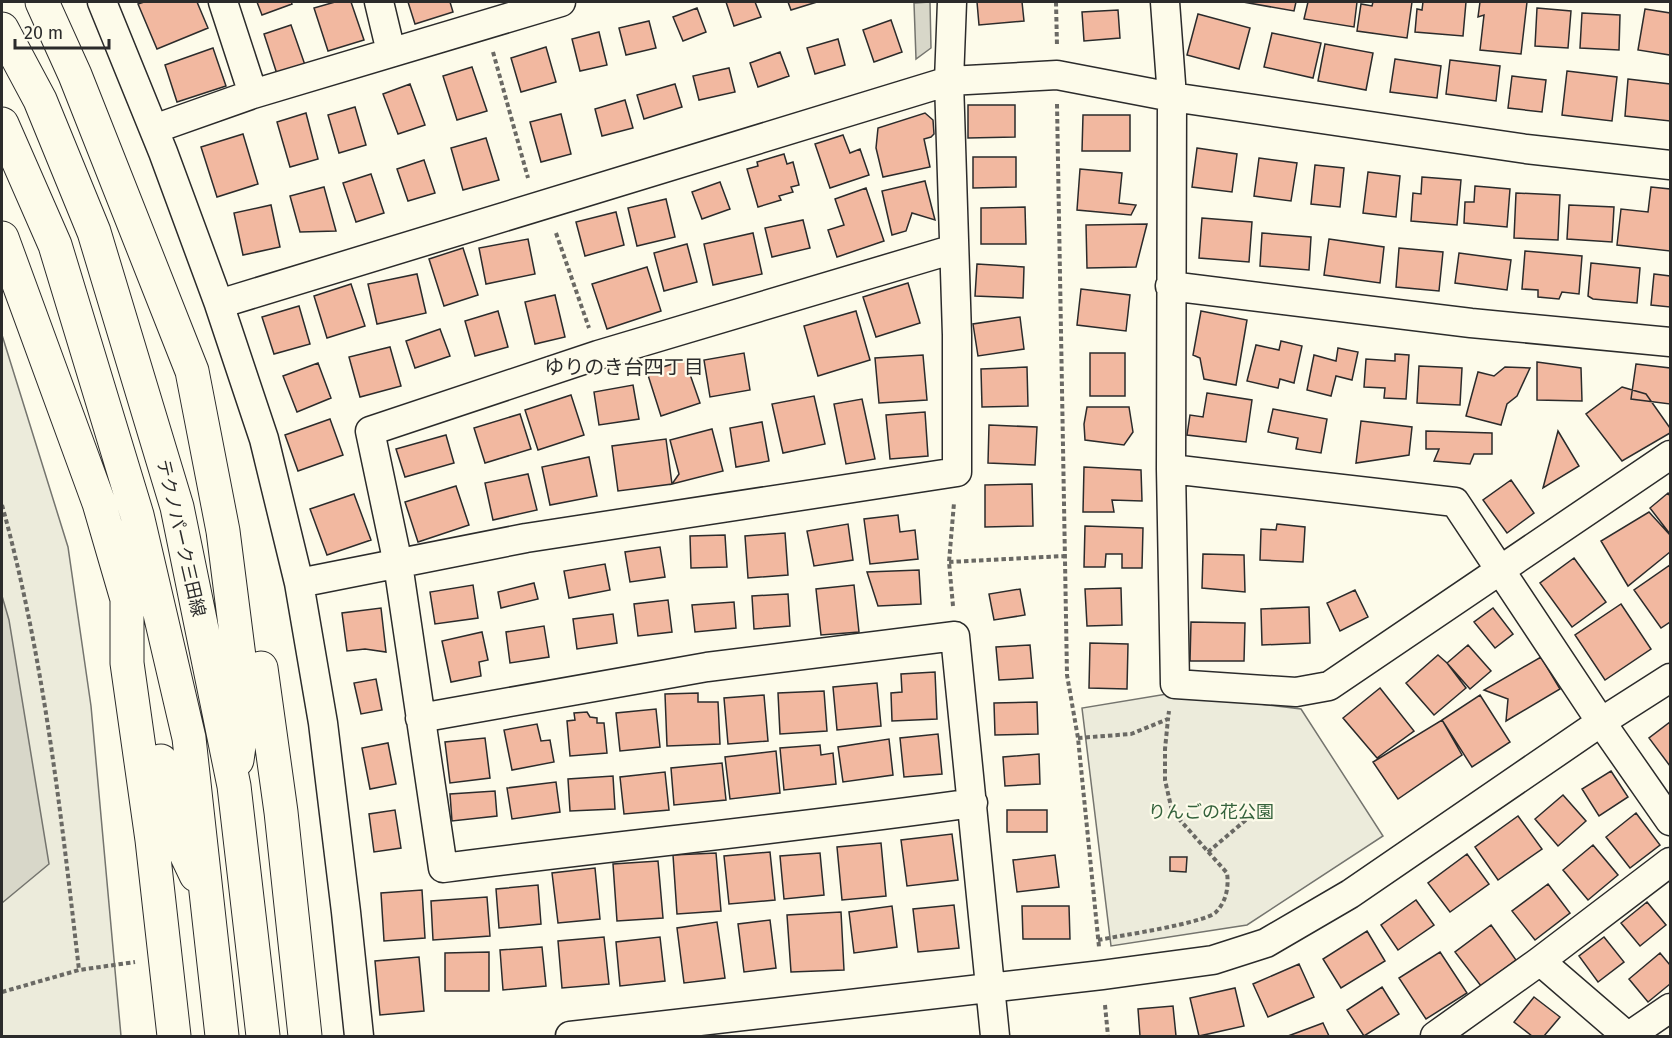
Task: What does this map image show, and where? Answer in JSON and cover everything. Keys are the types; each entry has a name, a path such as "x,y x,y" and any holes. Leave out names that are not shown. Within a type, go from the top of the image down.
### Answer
{"main road":[{"path":"42,2 75,75 192,371 223,531 245,704 234,786"},
{"name":"テクノパーク三田線","path":"2,29 40,100 94,232 177,507 234,786 263,1036"},
{"name":"テクノパーク三田線","path":"2,124 55,245 137,515 189,738 222,1036"},
{"path":"2,238 99,503 127,599 176,833 207,898"},
{"path":"223,531 255,627 281,812 305,1036"},
{"path":"127,599 127,663 152,840 174,1036"}],"street":[{"path":"102,2 154,129 219,304 264,439 299,583 323,723 346,912 358,1036"},
{"path":"224,2 253,94"},
{"path":"379,2 392,52"},
{"path":"154,129 253,94 561,2"},
{"path":"299,583 537,536 957,472 949,81 952,2"},
{"path":"1165,2 1172,97 1170,286 1175,684 1296,692 1329,686 1671,455"},
{"path":"219,304 949,81 1057,75 1172,97 1526,149 1671,165"},
{"path":"954,249 598,355 370,431 398,564 443,868 613,845 848,820 973,802"},
{"path":"1170,286 1471,323 1671,342"},
{"path":"1171,469 1455,502 1600,722 1671,821"},
{"path":"420,718 707,667 955,636 995,1036"},
{"path":"570,1036 697,1029 1102,975 1213,960 1266,943 1350,894 1600,722 1671,678"},
{"path":"1435,1036 1540,961 1671,862"},
{"path":"1540,961 1628,1036 1671,1008"}],"path":[{"path":"1056,2 1067,675 1078,738 1102,975"},
{"path":"485,24 542,205 598,355"},
{"path":"955,636 949,562 957,472"},
{"path":"2,505 31,632 55,765 79,970"},
{"path":"949,562 1065,556"},
{"path":"1098,940 1202,920 1215,914 1226,894 1227,873 1172,811 1165,780 1165,749 1175,684"},
{"path":"1078,738 1131,734 1168,719"},
{"path":"1208,852 1253,814"},
{"path":"2,992 79,970 165,958"}],"green space":[{"path":"2,335 68,547 91,706 121,1036 2,1036"},
{"name":"りんごの花公園","path":"1173,693 1301,709 1383,836 1247,925 1111,946 1082,708"}],"shaded area":[{"path":"930,2 931,48 916,59 914,3"},
{"path":"2,596 9,620 49,864 2,903"}],"building":[{"path":"197,2 208,28 157,49 138,4"},
{"path":"257,2 291,2 292,4 262,15"},
{"path":"335,2 351,2 364,40 328,51 314,8"},
{"path":"408,2 450,2 453,12 415,24"},
{"path":"726,2 755,2 761,17 734,26"},
{"path":"788,2 817,2 791,10"},
{"path":"977,2 1022,2 1024,21 979,25"},
{"path":"1243,2 1296,2 1294,11"},
{"path":"1308,2 1357,2 1354,27 1304,19"},
{"path":"1373,2 1412,2 1407,38 1357,31 1361,4 1372,6"},
{"path":"1423,2 1466,2 1463,36 1415,32 1417,9 1422,10"},
{"path":"1480,2 1527,2 1521,54 1480,50 1484,15 1478,17"},
{"path":"697,8 706,32 683,41 673,17"},
{"path":"1537,8 1571,11 1568,48 1535,46"},
{"path":"1645,9 1670,13 1670,55 1638,50"},
{"path":"1118,10 1120,38 1084,41 1082,12"},
{"path":"1582,13 1620,15 1619,50 1580,48"},
{"path":"1198,14 1250,28 1239,69 1187,55"},
{"path":"891,20 902,52 874,62 863,30"},
{"path":"649,21 656,48 626,55 619,28"},
{"path":"291,25 305,65 277,74 264,34"},
{"path":"599,32 607,65 580,71 572,39"},
{"path":"1272,33 1321,43 1313,78 1264,67"},
{"path":"838,39 845,65 815,74 807,48"},
{"path":"1325,44 1373,53 1366,90 1318,81"},
{"path":"546,47 556,82 521,92 511,58"},
{"path":"213,48 226,86 177,102 165,65"},
{"path":"780,52 789,76 758,87 750,63"},
{"path":"1395,59 1441,66 1437,98 1390,92"},
{"path":"1450,60 1500,66 1496,101 1446,94"},
{"path":"472,67 487,111 457,120 443,76"},
{"path":"729,68 735,92 699,100 693,76"},
{"path":"1567,71 1617,77 1612,121 1562,115"},
{"path":"1512,76 1546,80 1542,112 1508,108"},
{"path":"1628,79 1670,84 1670,121 1625,116"},
{"path":"410,84 425,125 398,134 383,94"},
{"path":"675,84 682,107 644,119 637,95"},
{"path":"625,100 633,128 602,136 595,109"},
{"path":"968,105 1015,105 1015,137 968,138"},
{"path":"355,107 366,145 339,153 328,115"},
{"path":"306,113 318,159 290,167 277,122"},
{"path":"925,113 933,120 934,134 924,139 930,167 883,177 876,148 878,128"},
{"path":"561,114 571,154 541,162 530,122"},
{"path":"1083,115 1130,115 1130,151 1082,151"},
{"path":"243,134 258,184 217,197 201,147"},
{"path":"843,135 850,153 860,149 869,175 830,188 815,144"},
{"path":"486,138 499,180 463,190 451,148"},
{"path":"1197,148 1237,154 1232,192 1192,187"},
{"path":"784,154 787,164 793,162 799,185 791,187 793,192 779,196 781,200 758,207 747,169 758,166 757,162"},
{"path":"973,157 1016,157 1016,187 973,188"},
{"path":"1259,158 1297,163 1291,201 1254,196"},
{"path":"424,160 435,193 408,201 397,169"},
{"path":"1315,165 1344,168 1340,207 1311,204"},
{"path":"1080,169 1122,173 1119,203 1136,205 1131,215 1077,210"},
{"path":"1368,172 1400,176 1396,217 1363,213"},
{"path":"371,174 384,213 356,222 343,183"},
{"path":"1422,177 1461,180 1457,225 1411,221 1413,193 1421,194"},
{"path":"925,181 935,220 912,213 906,231 892,235 882,191"},
{"path":"720,182 730,209 702,219 692,192"},
{"path":"1475,186 1510,189 1507,227 1464,223 1465,202 1474,202"},
{"path":"324,187 336,231 300,232 290,196"},
{"path":"1651,187 1670,189 1670,251 1617,245 1621,209 1648,212"},
{"path":"866,188 884,241 837,257 828,230 844,225 835,199"},
{"path":"1516,193 1560,195 1558,240 1514,238"},
{"path":"666,199 675,237 637,246 628,208"},
{"path":"271,205 280,247 243,255 234,213"},
{"path":"1569,205 1614,207 1612,242 1567,239"},
{"path":"1025,207 1026,244 981,244 981,208"},
{"path":"616,212 624,245 585,256 576,222"},
{"path":"1202,218 1252,222 1249,262 1199,258"},
{"path":"803,220 810,248 772,257 765,228"},
{"path":"1147,224 1136,267 1087,268 1086,225"},
{"path":"753,233 762,274 713,285 704,244"},
{"path":"1262,233 1311,237 1309,270 1260,266"},
{"path":"528,239 535,274 486,284 479,248"},
{"path":"1329,239 1384,247 1380,283 1324,275"},
{"path":"687,244 697,282 664,291 654,253"},
{"path":"463,248 478,295 444,306 429,259"},
{"path":"1399,248 1443,252 1439,291 1396,287"},
{"path":"1525,251 1582,256 1579,294 1562,292 1559,299 1538,297 1538,290 1522,289"},
{"path":"1459,253 1511,260 1507,290 1455,283"},
{"path":"1591,263 1640,268 1637,303 1593,299 1588,296"},
{"path":"977,264 1024,267 1023,298 975,296"},
{"path":"647,267 661,311 607,329 592,284"},
{"path":"417,274 426,313 377,324 368,284"},
{"path":"1654,274 1670,276 1670,307 1651,305"},
{"path":"908,283 920,323 876,337 863,297"},
{"path":"351,284 365,326 327,338 314,296"},
{"path":"1081,289 1130,295 1126,331 1077,325"},
{"path":"555,295 565,337 535,344 525,302"},
{"path":"299,306 310,344 274,354 262,317"},
{"path":"498,311 508,347 475,356 465,321"},
{"path":"856,311 870,360 818,376 804,326"},
{"path":"1201,311 1247,320 1236,385 1204,379 1200,358 1193,355"},
{"path":"1020,317 1024,349 978,356 973,324"},
{"path":"440,329 450,356 415,368 406,341"},
{"path":"1281,341 1302,346 1294,383 1280,379 1278,388 1247,381 1256,345 1279,350"},
{"path":"390,347 401,386 360,397 349,357"},
{"path":"1338,348 1358,352 1352,380 1336,376 1331,396 1307,390 1314,355 1336,361"},
{"path":"744,353 750,390 710,397 704,360"},
{"path":"1090,353 1125,353 1125,396 1090,396"},
{"path":"1395,354 1409,355 1406,399 1384,398 1385,388 1364,387 1366,359 1395,361"},
{"path":"923,355 927,400 879,403 875,358"},
{"path":"685,360 700,403 661,416 647,372"},
{"path":"1537,362 1581,368 1582,401 1537,400"},
{"path":"318,363 331,398 297,412 283,376"},
{"path":"1636,364 1670,368 1670,404 1631,399"},
{"path":"1419,366 1462,368 1460,405 1417,403"},
{"path":"1027,367 1028,406 982,407 981,369"},
{"path":"1505,367 1530,368 1517,396 1507,404 1501,425 1466,416 1478,372 1494,376"},
{"path":"633,385 639,419 599,425 594,392"},
{"path":"1622,387 1646,394 1670,428 1670,433 1622,461 1586,414"},
{"path":"1207,393 1252,400 1246,442 1187,435 1190,415 1203,417"},
{"path":"571,395 584,435 538,450 525,410"},
{"path":"814,396 825,444 783,453 772,404"},
{"path":"862,399 875,459 846,464 834,404"},
{"path":"1087,407 1129,407 1133,432 1124,445 1085,440 1084,424"},
{"path":"1273,409 1327,419 1321,453 1296,449 1298,438 1268,432"},
{"path":"925,412 928,456 890,459 886,415"},
{"path":"520,414 531,449 485,463 474,428"},
{"path":"330,419 343,455 298,471 285,435"},
{"path":"1361,421 1412,427 1409,455 1356,463"},
{"path":"762,422 769,461 736,467 730,428"},
{"path":"989,425 1037,427 1035,465 988,463"},
{"path":"712,429 723,471 672,484 679,474 670,440"},
{"path":"1426,431 1492,433 1492,454 1474,454 1470,464 1434,461 1439,449 1426,449"},
{"path":"1558,431 1579,466 1543,488"},
{"path":"446,435 454,463 405,477 396,449"},
{"path":"666,439 672,484 618,491 612,446"},
{"path":"589,457 597,496 550,505 542,467"},
{"path":"1084,467 1141,470 1142,501 1112,500 1114,512 1083,512"},
{"path":"528,474 537,510 493,520 485,483"},
{"path":"1511,480 1534,513 1507,533 1483,500"},
{"path":"1032,484 1033,526 985,527 985,485"},
{"path":"456,486 469,525 418,542 405,502"},
{"path":"1668,493 1670,496 1670,534 1650,508"},
{"path":"354,494 371,540 327,555 310,509"},
{"path":"1649,512 1670,535 1670,552 1628,586 1601,541"},
{"path":"898,515 900,532 915,530 918,559 870,564 864,519"},
{"path":"848,524 853,560 814,566 807,531"},
{"path":"1277,524 1305,527 1303,562 1260,560 1261,529 1276,530"},
{"path":"1085,526 1143,528 1142,568 1122,568 1122,554 1106,554 1105,567 1084,567"},
{"path":"785,533 788,575 748,578 745,536"},
{"path":"725,535 727,567 691,568 690,536"},
{"path":"660,547 665,577 630,582 625,552"},
{"path":"1203,554 1244,555 1245,592 1202,588"},
{"path":"1574,558 1606,602 1572,627 1540,583"},
{"path":"605,564 610,590 569,598 564,571"},
{"path":"1670,565 1670,622 1661,628 1634,590"},
{"path":"919,570 921,604 878,606 867,572"},
{"path":"534,583 538,599 501,608 498,592"},
{"path":"473,585 478,618 435,624 430,592"},
{"path":"854,585 859,632 821,635 816,589"},
{"path":"1121,588 1122,625 1087,626 1085,589"},
{"path":"1020,589 1025,615 994,620 989,594"},
{"path":"1355,590 1368,617 1340,631 1327,603"},
{"path":"788,594 790,626 754,629 752,596"},
{"path":"668,600 672,632 638,636 634,604"},
{"path":"734,602 736,628 695,632 692,605"},
{"path":"1621,604 1651,649 1605,680 1575,635"},
{"path":"1309,607 1310,643 1262,645 1261,609"},
{"path":"381,608 386,652 365,649 347,651 342,613"},
{"path":"1493,608 1513,634 1495,648 1474,622"},
{"path":"613,614 617,643 577,649 573,619"},
{"path":"1191,622 1245,623 1244,661 1190,661"},
{"path":"544,626 549,657 510,663 506,632"},
{"path":"482,632 488,660 479,662 481,676 451,682 442,641"},
{"path":"1090,643 1128,644 1127,689 1089,688"},
{"path":"1030,645 1033,678 999,680 996,647"},
{"path":"1468,645 1491,671 1470,689 1447,663"},
{"path":"1438,655 1466,688 1434,715 1406,683"},
{"path":"1541,657 1560,689 1506,721 1508,699 1484,690"},
{"path":"935,672 937,719 892,721 891,693 902,692 901,674"},
{"path":"376,679 382,710 361,714 354,683"},
{"path":"877,683 881,726 837,730 833,687"},
{"path":"1380,688 1414,731 1377,758 1343,718"},
{"path":"824,691 827,731 780,734 778,693"},
{"path":"698,693 698,702 718,702 720,744 667,746 665,694"},
{"path":"764,695 768,741 728,744 724,698"},
{"path":"1480,695 1510,742 1472,767 1442,720"},
{"path":"1037,702 1038,734 995,735 994,703"},
{"path":"656,709 660,747 620,751 616,713"},
{"path":"587,712 590,717 597,718 597,723 604,723 607,753 570,756 567,721 575,720 574,713"},
{"path":"1442,720 1462,755 1398,799 1373,762"},
{"path":"1670,722 1670,766 1649,738"},
{"path":"537,724 541,741 550,740 554,762 512,770 504,730"},
{"path":"938,734 942,774 904,777 900,738"},
{"path":"485,738 490,778 450,783 445,742"},
{"path":"889,739 893,775 843,782 838,747"},
{"path":"388,743 396,784 370,789 362,748"},
{"path":"820,745 821,755 833,753 836,784 784,790 780,748"},
{"path":"776,751 780,793 730,799 725,757"},
{"path":"1039,754 1040,784 1005,786 1003,757"},
{"path":"722,763 726,800 674,805 671,768"},
{"path":"1611,771 1628,797 1599,816 1582,789"},
{"path":"665,772 669,810 624,814 620,777"},
{"path":"613,776 615,809 570,811 568,779"},
{"path":"556,782 560,812 512,819 507,788"},
{"path":"495,791 497,816 452,821 450,794"},
{"path":"1563,795 1586,821 1558,846 1535,819"},
{"path":"395,810 401,848 374,852 369,814"},
{"path":"1007,810 1047,810 1047,832 1007,832"},
{"path":"1636,813 1660,845 1630,868 1606,837"},
{"path":"1518,816 1542,849 1498,880 1475,847"},
{"path":"952,834 958,880 907,886 901,840"},
{"path":"881,843 886,896 842,900 837,847"},
{"path":"1593,845 1618,875 1588,900 1563,870"},
{"path":"770,852 775,900 729,904 724,856"},
{"path":"716,853 721,911 677,914 673,855"},
{"path":"820,853 824,895 784,899 780,856"},
{"path":"1467,854 1489,884 1450,912 1428,883"},
{"path":"1055,855 1059,887 1017,892 1013,860"},
{"path":"1170,857 1187,857 1186,872 1170,871"},
{"path":"658,861 663,918 617,921 613,864"},
{"path":"595,868 600,919 558,923 552,873"},
{"path":"1548,884 1570,913 1535,940 1512,911"},
{"path":"538,885 541,924 499,928 496,889"},
{"path":"422,890 425,938 384,941 381,893"},
{"path":"487,897 490,936 433,940 431,901"},
{"path":"1416,900 1434,925 1398,950 1381,925"},
{"path":"1647,902 1666,925 1640,946 1621,923"},
{"path":"954,905 959,948 918,952 913,909"},
{"path":"892,906 897,947 854,953 849,912"},
{"path":"1022,906 1069,906 1070,939 1023,939"},
{"path":"841,912 844,970 791,972 787,915"},
{"path":"770,920 776,968 744,972 738,924"},
{"path":"717,922 725,978 684,983 677,928"},
{"path":"1491,925 1516,960 1481,986 1455,952"},
{"path":"1367,931 1385,961 1341,988 1323,959"},
{"path":"604,937 609,984 562,988 558,941"},
{"path":"660,937 665,981 620,986 616,942"},
{"path":"1604,937 1624,962 1598,982 1579,956"},
{"path":"542,947 546,986 503,990 500,950"},
{"path":"489,952 489,991 445,991 445,953"},
{"path":"1440,952 1467,993 1426,1019 1399,978"},
{"path":"1660,953 1670,965 1670,984 1648,1002 1629,979"},
{"path":"419,957 424,1011 380,1015 375,961"},
{"path":"1299,964 1314,997 1268,1017 1253,984"},
{"path":"1382,987 1399,1014 1364,1036 1347,1010"},
{"path":"1235,988 1244,1026 1199,1036 1190,998"},
{"path":"1534,997 1560,1017 1544,1036 1532,1036 1514,1022"},
{"path":"1173,1006 1176,1036 1140,1036 1138,1009"},
{"path":"1323,1023 1329,1036 1288,1036"}],"district":[{"name":"ゆりのき台四丁目","path":"624,367"}]}
